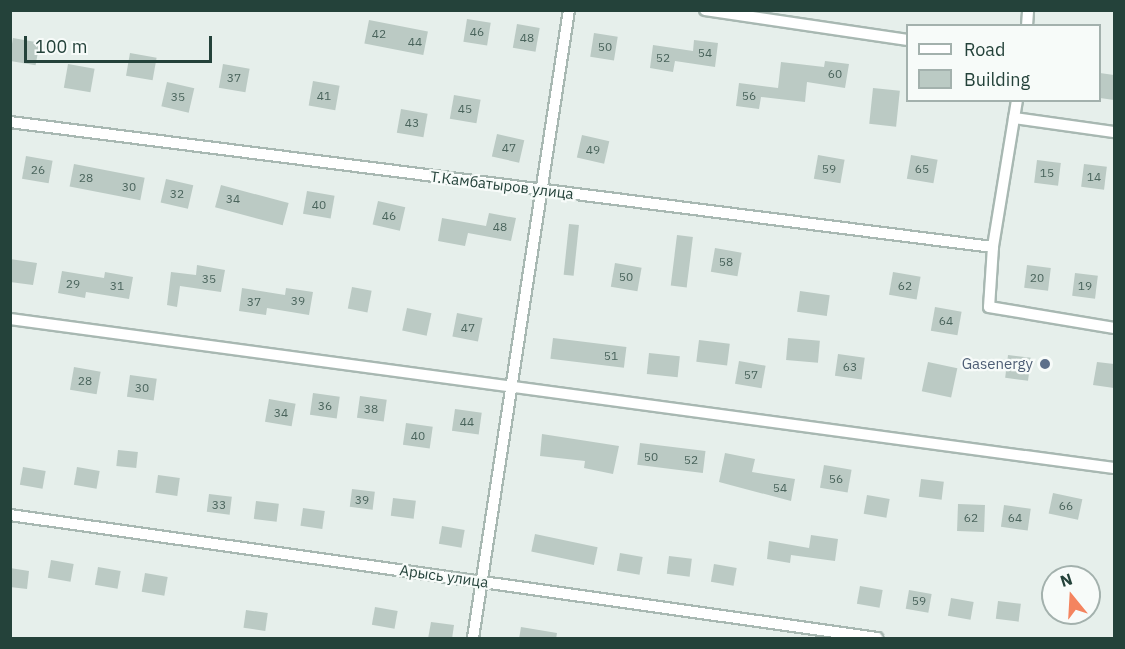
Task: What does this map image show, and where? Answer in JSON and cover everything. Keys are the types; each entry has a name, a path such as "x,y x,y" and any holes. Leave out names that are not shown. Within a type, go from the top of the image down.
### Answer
{"street":[{"path":"473,639 480,581 569,10"},
{"path":"705,10 906,40"},
{"path":"1017,102 993,247 989,307 1114,328"},
{"path":"1014,118 1114,132"},
{"name":"Т.Камбатыров улица","path":"10,122 993,247"},
{"path":"10,319 1114,468"},
{"name":"Арысь улица","path":"10,515 877,639"}],"building":[{"path":"467,19 491,23 487,45 463,42"},
{"path":"369,20 428,31 423,55 364,44"},
{"path":"517,24 540,28 535,52 513,48"},
{"path":"594,33 618,37 614,60 590,57"},
{"path":"13,38 40,43 36,65 10,61"},
{"path":"694,40 718,43 715,67 675,61 673,72 650,68 653,45 693,51"},
{"path":"130,53 157,58 153,80 126,76"},
{"path":"825,61 849,64 845,88 807,82 805,102 761,97 759,109 736,106 739,83 778,88 781,62 824,67"},
{"path":"68,64 95,69 90,92 64,88"},
{"path":"223,64 250,69 245,92 219,88"},
{"path":"1101,73 1114,75 1114,100 1101,98"},
{"path":"313,81 340,86 335,110 309,106"},
{"path":"167,82 194,88 189,113 161,106"},
{"path":"873,88 900,91 896,127 869,124"},
{"path":"454,95 481,100 476,123 450,119"},
{"path":"401,109 428,114 423,137 397,133"},
{"path":"497,134 524,140 519,163 492,156"},
{"path":"582,135 609,141 604,164 577,157"},
{"path":"818,155 845,160 840,183 814,179"},
{"path":"911,155 938,160 933,183 907,179"},
{"path":"26,156 53,161 49,183 22,179"},
{"path":"1037,160 1061,163 1058,186 1034,183"},
{"path":"74,164 145,178 140,200 70,187"},
{"path":"1084,164 1107,167 1104,190 1081,187"},
{"path":"166,179 193,185 188,209 161,202"},
{"path":"221,185 289,203 283,225 215,207"},
{"path":"307,191 335,196 331,219 303,214"},
{"path":"378,201 405,207 400,231 373,224"},
{"path":"489,213 516,218 511,241 468,233 465,246 438,241 442,218 486,226"},
{"path":"569,224 579,225 574,276 564,275"},
{"path":"677,235 693,237 687,288 671,286"},
{"path":"715,248 742,253 737,276 711,272"},
{"path":"10,259 37,263 33,285 10,282"},
{"path":"615,263 642,268 637,291 611,287"},
{"path":"197,265 225,270 221,292 180,286 177,307 167,305 171,272 196,275"},
{"path":"1027,265 1051,268 1048,291 1024,288"},
{"path":"62,271 104,278 105,272 133,277 129,299 86,292 85,298 58,293"},
{"path":"893,272 921,277 917,300 889,295"},
{"path":"1075,273 1098,276 1095,299 1072,296"},
{"path":"352,287 372,291 367,312 348,309"},
{"path":"242,288 285,295 286,288 313,292 309,315 267,308 266,315 239,311"},
{"path":"800,291 830,295 827,316 797,312"},
{"path":"935,307 962,312 957,335 931,331"},
{"path":"407,308 431,313 427,336 402,330"},
{"path":"457,313 483,318 478,342 452,337"},
{"path":"553,338 626,347 624,368 550,359"},
{"path":"788,338 820,341 818,363 786,360"},
{"path":"699,340 730,344 727,366 696,362"},
{"path":"649,353 680,356 678,377 647,374"},
{"path":"838,354 865,358 862,380 835,376"},
{"path":"1008,355 1031,358 1028,381 1005,378"},
{"path":"739,361 766,366 762,388 735,384"},
{"path":"928,362 957,368 951,398 922,391"},
{"path":"1097,362 1114,364 1114,388 1093,385"},
{"path":"74,367 101,372 97,394 70,390"},
{"path":"130,375 157,379 154,401 127,397"},
{"path":"313,393 340,397 337,419 310,415"},
{"path":"360,396 387,400 384,422 357,418"},
{"path":"269,399 296,404 292,426 265,422"},
{"path":"455,409 482,413 479,435 452,431"},
{"path":"406,423 433,427 430,449 403,445"},
{"path":"542,434 619,446 613,474 584,468 585,461 540,456"},
{"path":"640,443 706,451 703,473 637,465"},
{"path":"118,450 138,452 136,468 116,466"},
{"path":"725,453 755,459 752,472 795,479 791,501 719,482"},
{"path":"824,465 852,470 848,493 820,488"},
{"path":"23,467 46,471 43,489 20,485"},
{"path":"77,467 100,471 97,489 74,485"},
{"path":"158,475 180,478 177,496 155,493"},
{"path":"921,479 944,482 942,500 919,497"},
{"path":"352,489 375,492 373,510 350,507"},
{"path":"1053,493 1082,499 1078,520 1049,514"},
{"path":"209,494 232,497 230,515 207,512"},
{"path":"867,495 890,499 886,518 864,514"},
{"path":"393,498 416,501 414,519 391,516"},
{"path":"256,501 279,504 277,522 254,519"},
{"path":"958,504 985,505 984,532 957,531"},
{"path":"1004,505 1031,509 1028,531 1001,527"},
{"path":"303,508 325,511 322,529 300,526"},
{"path":"442,526 465,530 462,548 439,544"},
{"path":"535,534 598,547 594,565 531,552"},
{"path":"811,535 838,539 835,561 791,555 790,563 767,559 769,541 809,548"},
{"path":"620,553 643,557 640,575 617,571"},
{"path":"669,556 692,559 690,577 667,574"},
{"path":"51,560 74,564 71,582 48,578"},
{"path":"714,564 737,568 734,586 711,582"},
{"path":"98,567 121,571 118,589 95,585"},
{"path":"10,568 29,571 27,589 10,587"},
{"path":"145,573 168,577 164,596 142,592"},
{"path":"860,586 883,590 880,608 857,604"},
{"path":"909,590 932,594 928,613 906,609"},
{"path":"951,598 974,602 971,620 948,616"},
{"path":"998,601 1021,604 1019,622 996,619"},
{"path":"375,607 398,611 395,629 372,625"},
{"path":"246,610 268,613 265,631 243,628"},
{"path":"431,622 454,625 452,639 428,639"},
{"path":"521,627 557,633 556,639 519,639"}],"place":[{"name":"Gasenergy","path":"1045,364"}]}
